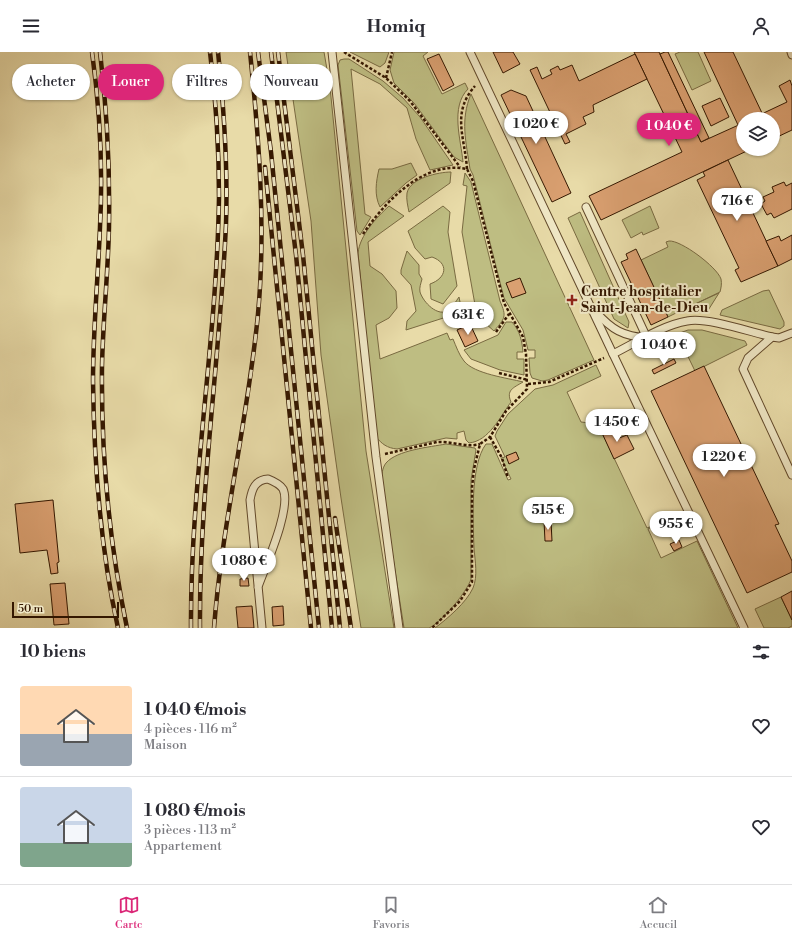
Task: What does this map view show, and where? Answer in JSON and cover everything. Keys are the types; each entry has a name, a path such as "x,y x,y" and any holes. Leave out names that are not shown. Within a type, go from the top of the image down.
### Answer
{"lane":[{"path":"332,52 376,457 399,628"},
{"path":"470,52 744,628"},
{"path":"586,207 647,338"},
{"path":"591,306 607,324 618,331 631,336 647,338"},
{"path":"613,354 675,324 688,321 699,320 779,338 792,333"},
{"path":"772,337 748,358 745,364 744,373 792,475"},
{"path":"258,587 278,531 284,506 283,490 277,483 268,479 257,482 252,490 250,500 258,587 262,628"}],"path":[{"path":"344,52 386,78 423,117 460,168"},
{"path":"386,78 392,52"},
{"path":"376,457 437,442 458,442 469,445 480,444 490,437 506,411 524,394 528,382 523,337 509,314 501,293 473,181 467,169 461,112 467,94"},
{"path":"354,247 378,213 413,182 431,172 460,168 467,169"},
{"path":"496,332 509,314"},
{"path":"499,373 528,382 549,382 613,354"},
{"path":"490,437 502,458 508,478"},
{"path":"432,628 460,601 472,582 472,487 474,468 480,444"}],"shaded area":[{"path":"286,52 324,52 326,64 288,64"},
{"path":"350,52 389,52 385,63 380,67"},
{"path":"394,52 428,52 423,56 442,94 465,83 468,89 459,105 458,114 463,162 454,157 414,103 394,83 390,70"},
{"path":"680,52 698,52 711,81 692,90 675,54"},
{"path":"349,59 383,81 403,98 420,117 453,165 430,170 416,139 407,108 380,84 351,69 365,214 371,217 360,235 357,231 338,65 340,60"},
{"path":"471,94 594,360 548,380 542,381 532,378 530,373 529,358 535,358 535,350 528,350 523,330 504,298 473,175 470,169 465,122"},
{"path":"293,100 331,100 366,451 394,628 361,628 321,355 311,221"},
{"path":"411,163 417,175 380,207 376,188 379,169 392,169"},
{"path":"451,172 450,183 409,212 407,193 413,183 439,173"},
{"path":"465,173 471,182 500,301 504,311 503,320 494,331 477,316 462,232 467,186 463,185"},
{"path":"389,206 404,216 368,242 370,266 382,274 396,291 397,308 389,318 376,325 380,359 447,333 450,340 453,339 462,359 475,369 523,382 511,390 509,395 511,402 498,421 488,433 476,441 469,443 466,440 464,431 457,433 457,439 446,438 397,449 390,448 380,442 376,437 358,253 359,246 365,233 374,221"},
{"path":"443,206 450,212 448,232 457,286 443,304 431,299 430,284 440,278 443,274 443,267 441,263 432,257 425,259 415,248 408,231"},
{"path":"650,206 659,228 643,235 642,232 631,238 622,220"},
{"path":"580,212 629,322 628,328 614,319 568,218"},
{"path":"666,242 675,242 690,249 706,261 721,279 720,292 693,305 719,293 707,312 680,311 668,317 641,260 668,247"},
{"path":"407,251 419,265 419,274 422,279 420,292 424,300 432,308 440,312 445,312 453,306 459,297 462,312 406,330 407,321 416,311 411,285 401,274"},
{"path":"769,290 784,322 784,326 780,329 720,315 722,310 763,291"},
{"path":"506,322 512,322 520,336 523,352 517,352 517,359 524,359 524,375 500,370 471,359 464,350 498,335"},
{"path":"688,330 702,330 745,341 747,345 695,371 677,334"},
{"path":"596,365 601,376 567,392 581,422 598,424 647,528 661,522 648,529 661,558 697,541 738,628 435,628 461,605 470,594 475,583 476,568 473,509 475,479 477,465 486,444 492,444 508,480 511,479 501,458 505,457 495,436 508,414 535,389 553,385"},
{"path":"446,444 475,448 476,450 471,480 471,579 469,585 447,614 434,625 429,628 404,628 381,481 382,472 386,463 398,455 414,450"},
{"path":"781,597 792,620 792,626 788,628 764,628 755,609"}],"building":[{"path":"493,52 513,52 520,64 503,73"},
{"path":"634,52 659,52 701,142 736,126 736,156 601,220 589,196 682,152"},
{"path":"668,52 709,138 701,142 660,54"},
{"path":"704,52 733,52 762,112 736,112 736,121"},
{"path":"439,54 454,85 443,91 427,59"},
{"path":"635,54 647,79 593,105 594,112 583,117 586,124 566,134 570,142 565,144 530,70 537,67 542,79 552,74 550,70 558,66 560,70 572,65 579,81"},
{"path":"790,80 792,86 792,130 780,136 780,112 766,112 787,102 779,86"},
{"path":"511,90 526,96 571,193 552,202 501,95"},
{"path":"720,98 729,117 711,126 702,106"},
{"path":"728,160 778,266 741,282 735,270 739,268 697,180 705,176 703,172"},
{"path":"784,182 786,186 792,183 792,209 774,218 771,213 767,215 761,204 765,201 763,197 774,192 772,187"},
{"path":"792,235 792,259 778,266 766,241 779,236 781,241"},
{"path":"636,249 668,317 651,325 621,262 628,259 626,254"},
{"path":"520,278 526,293 512,298 506,283"},
{"path":"470,324 478,341 465,347 457,330"},
{"path":"673,342 680,356 672,356 669,350 664,352 661,348"},
{"path":"674,359 676,363 654,374 652,370"},
{"path":"704,366 779,524 775,525 792,561 792,572 747,593 651,391"},
{"path":"614,427 619,438 627,435 634,449 614,459 602,433"},
{"path":"516,452 519,459 509,464 506,456"},
{"path":"53,500 59,562 57,563 58,573 51,574 47,550 20,553 15,504"},
{"path":"544,521 551,521 552,541 545,541"},
{"path":"679,540 682,547 674,551 670,544"},
{"path":"248,578 249,586 240,586 240,579"},
{"path":"65,583 69,624 54,625 50,584"},
{"path":"792,591 792,620 781,597"},
{"path":"252,606 254,628 238,628 236,607"},
{"path":"283,606 284,625 273,626 272,607"}],"railway":[{"path":"92,52 99,118 101,161 100,227 93,362 95,443 102,536 118,628"},
{"path":"100,52 106,118 109,205 102,366 103,432 107,498 111,531 115,563 127,628"},
{"path":"191,628 195,520 214,305 219,197 217,124 210,52"},
{"path":"200,628 206,476 226,224 225,138 218,52"},
{"path":"214,628 223,549 254,353 258,314 261,249 259,150 250,52"},
{"path":"258,52 271,152 319,628"},
{"path":"271,52 296,255 332,628"},
{"path":"278,52 303,255 340,628"},
{"path":"265,167 311,628"},
{"path":"335,518 351,628"}],"place":[{"name":"Centre hospitalier Saint-Jean-de-Dieu","path":"572,300"}]}
